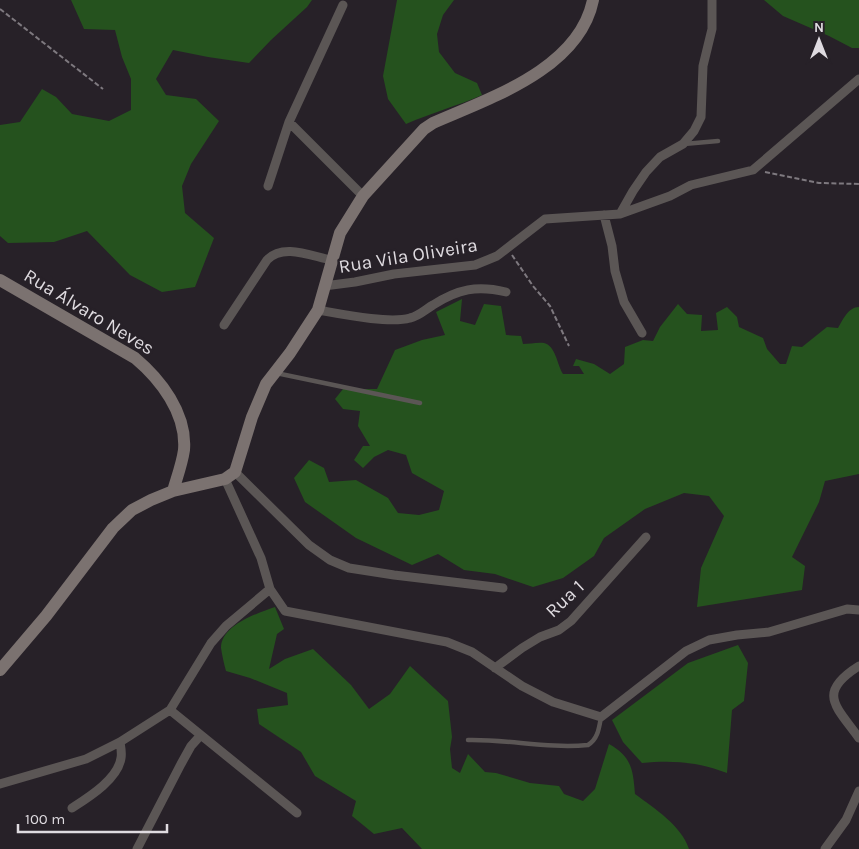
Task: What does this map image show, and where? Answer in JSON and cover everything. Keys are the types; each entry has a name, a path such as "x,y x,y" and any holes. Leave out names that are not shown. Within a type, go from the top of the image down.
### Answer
{"street":[{"path":"593,0 585,25 572,44 558,57 530,78 433,123 424,129 363,196 340,233 318,310 290,353 266,384 230,476 270,589 285,611 447,642 472,652 522,686 553,702 602,717 686,651 709,640 769,632 847,609 859,610"},
{"path":"620,214 633,191 651,167 660,157 683,144 694,131 701,117 703,66 712,29 712,0"},
{"path":"268,186 289,122 343,5"},
{"name":"Rua Vila Oliveira","path":"324,286 394,274 475,265 497,256 545,219 620,214 670,196 691,185 753,170 859,79"},
{"path":"289,122 363,196"},
{"path":"604,216 620,292 626,307 642,333"},
{"path":"224,325 272,254 278,251 286,251 331,260"},
{"name":"Rua Álvaro Neves","path":"0,280 135,358 161,384 179,418 183,433 184,449 173,490"},
{"path":"318,310 363,317 399,319 416,316 457,292 478,289 506,292"},
{"path":"0,670 46,616 113,528 132,510 173,490 230,476"},
{"path":"230,476 309,545 330,560 349,568 503,588"},
{"name":"Rua 1","path":"495,668 522,648 540,637 559,630 571,621 646,537"},
{"path":"0,784 86,759 120,742 170,710 211,643 226,626 270,589"},
{"path":"859,666 837,684 833,696 835,706 859,738"},
{"path":"170,710 297,813"},
{"path":"137,849 191,746 200,736"},
{"path":"72,808 97,791 113,775 121,760 120,742"},
{"path":"825,849 846,820 859,791"}],"lane":[{"path":"683,144 718,141"},
{"path":"275,373 420,403"},
{"path":"468,740 550,746 588,745 593,742 597,735 602,717"}],"path":[{"path":"0,9 103,89"},
{"path":"753,170 819,183 859,184"},
{"path":"507,249 533,286 550,306 570,346"}],"green space":[{"path":"71,0 312,0 249,63 173,50 156,79 166,95 196,99 219,121 191,164 182,186 185,213 214,238 195,287 162,292 130,275 87,231 54,242 8,243 0,236 0,125 20,122 42,89 56,97 72,114 109,121 131,110 131,79 122,57 115,30 84,29"},
{"path":"397,0 454,0 443,15 437,34 439,52 455,73 477,83 482,95 406,124 388,99 383,76"},
{"path":"764,0 859,0 859,48 852,48 783,16"},
{"path":"462,299 460,321 475,325 484,304 501,306 506,335 521,336 523,344 544,343 548,345 554,352 563,374 584,374 579,366 573,366 576,359 594,364 610,374 624,364 625,347 643,340 653,341 660,327 678,304 687,314 702,315 701,331 718,330 716,313 727,307 737,317 739,327 763,338 767,349 780,364 786,364 792,346 802,347 827,327 838,328 852,309 859,307 859,474 825,481 819,502 792,557 805,566 802,590 697,607 701,568 724,516 709,496 684,493 645,509 604,538 594,556 563,578 533,587 495,574 464,570 438,554 412,565 356,538 305,502 294,478 309,460 324,468 329,482 356,480 388,498 398,513 419,515 439,510 444,491 412,473 406,455 388,450 374,457 363,468 354,460 363,446 370,446 358,426 360,411 343,409 335,399 343,389 377,389 395,350 422,340 445,335 436,312"},
{"path":"275,607 284,629 277,634 269,669 285,659 313,649 351,685 369,709 390,694 410,666 448,701 452,737 450,749 452,768 460,773 468,754 485,772 496,773 530,783 559,786 564,794 583,801 595,789 609,744 627,759 632,771 635,794 674,825 689,849 422,849 402,828 374,834 352,816 356,801 315,776 301,752 259,724 257,709 288,705 287,693 250,678 226,671 221,648 227,633 242,621"},
{"path":"738,645 748,663 744,701 732,710 727,773 706,766 685,763 642,763 623,742 612,720 688,663"}]}
